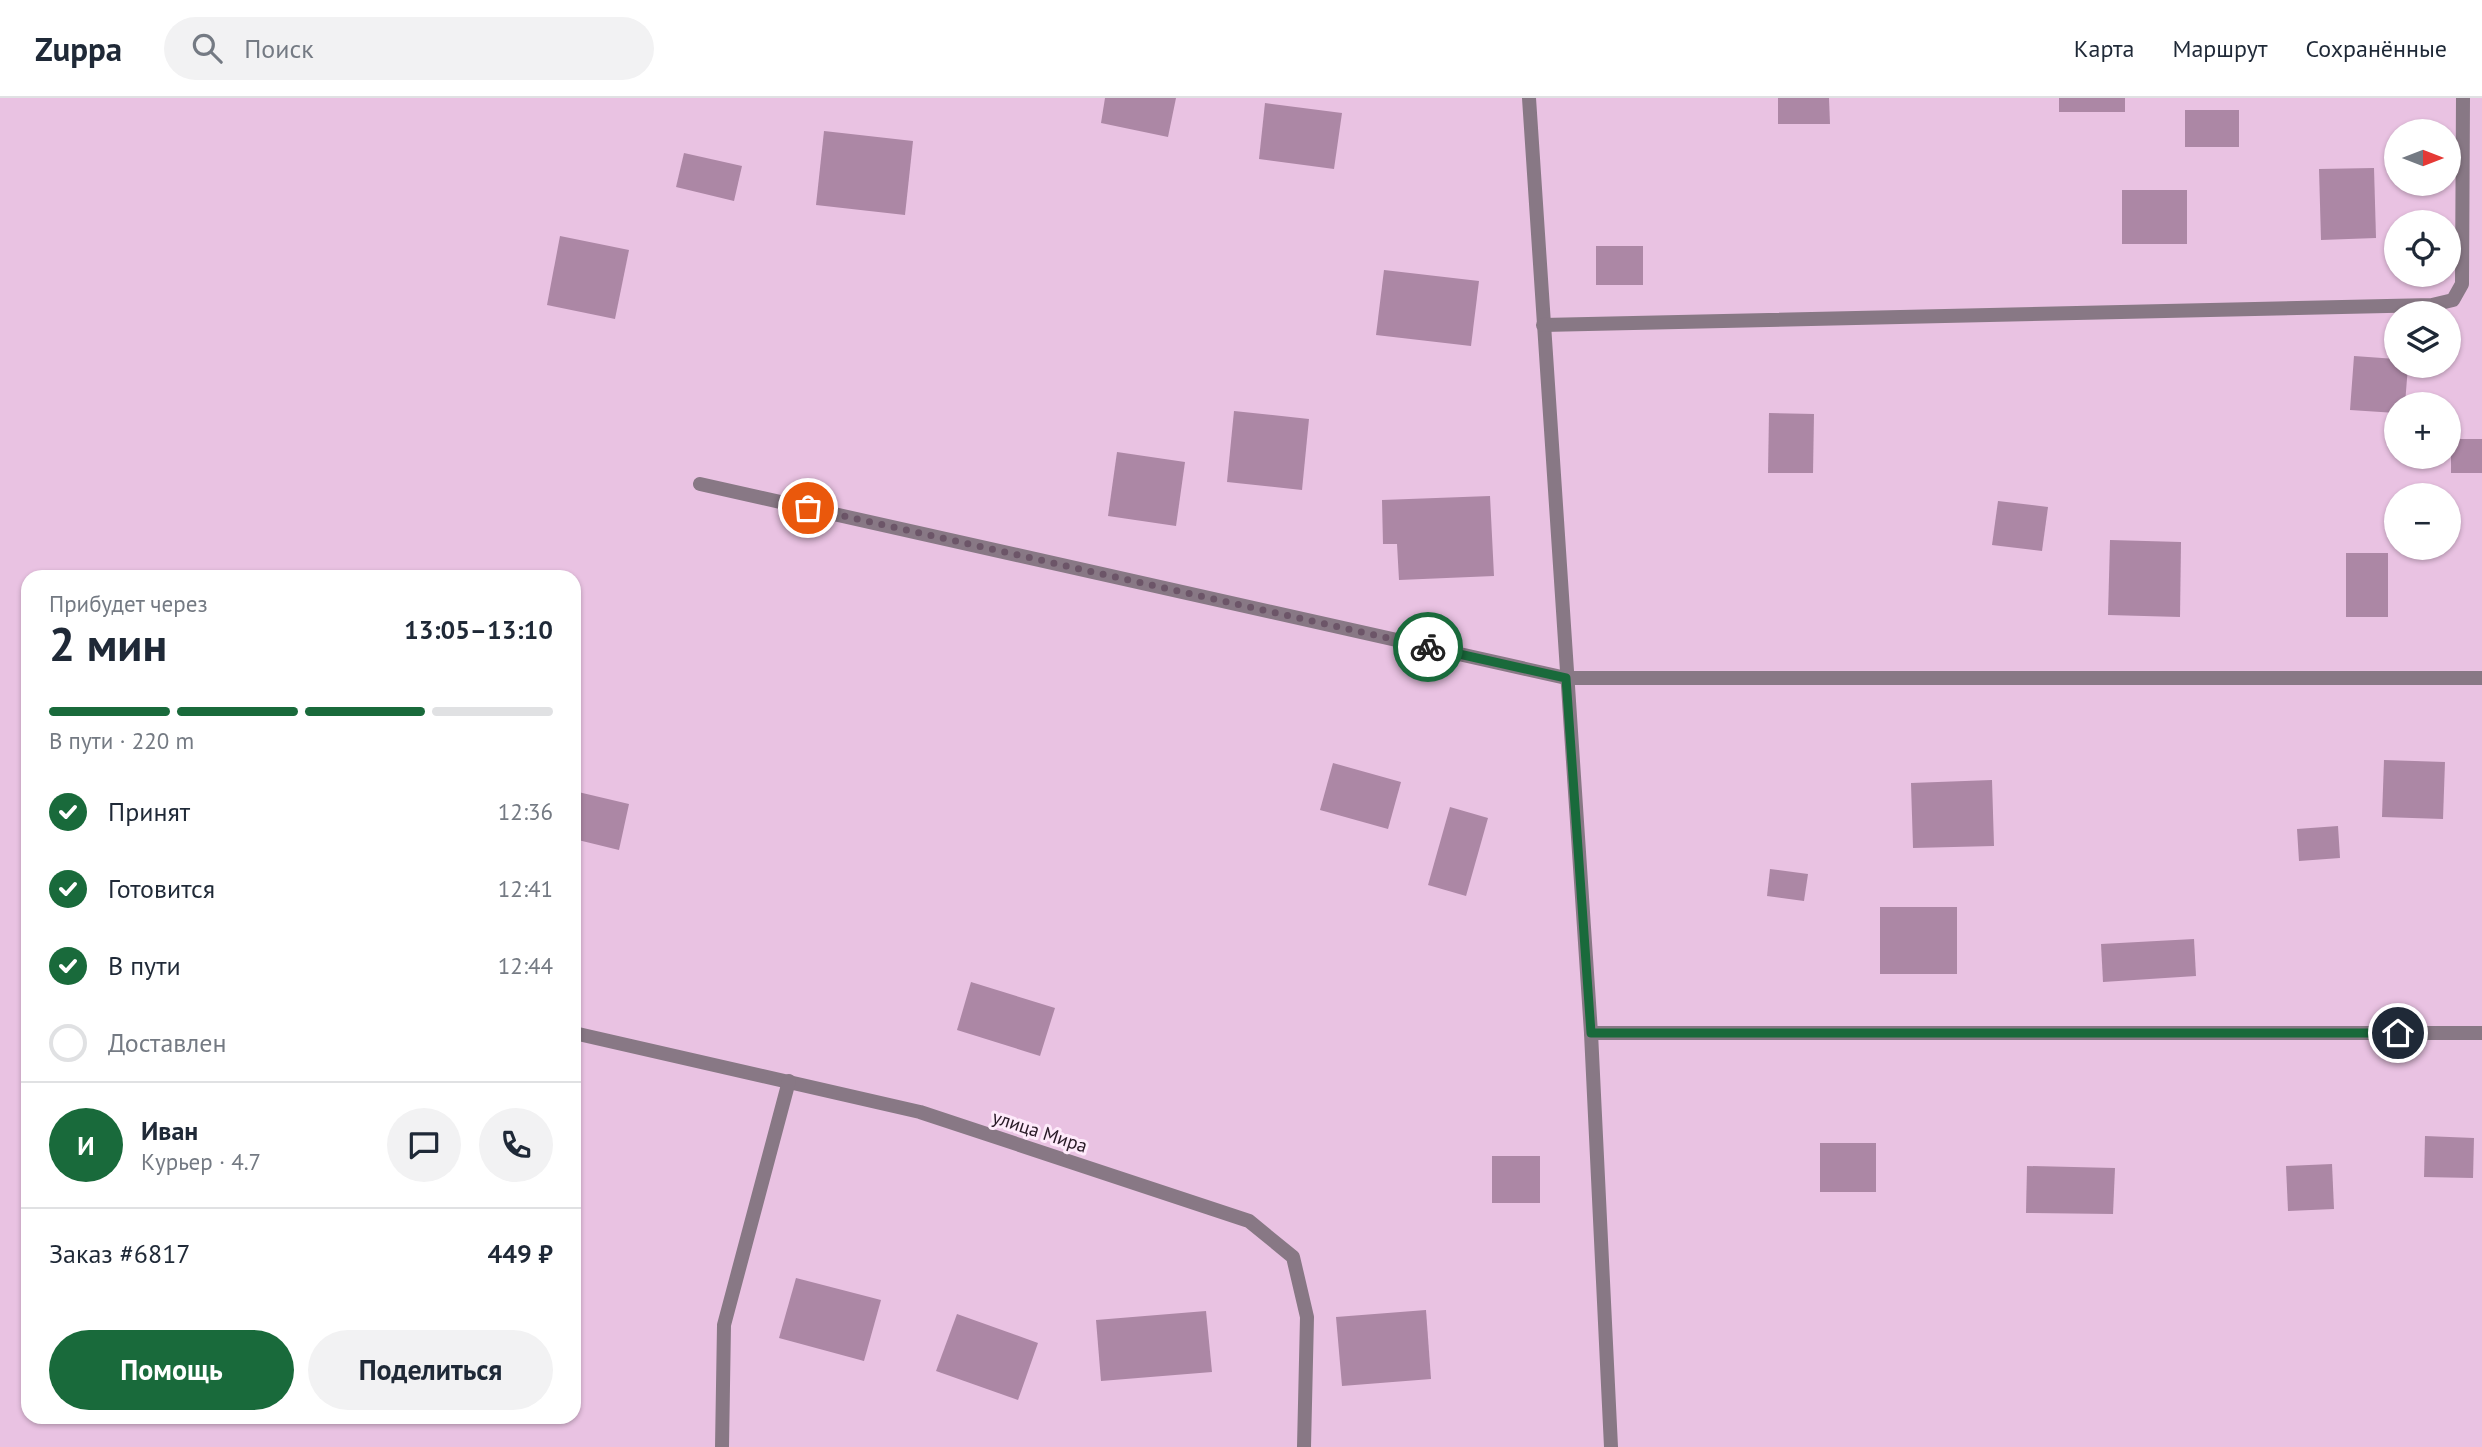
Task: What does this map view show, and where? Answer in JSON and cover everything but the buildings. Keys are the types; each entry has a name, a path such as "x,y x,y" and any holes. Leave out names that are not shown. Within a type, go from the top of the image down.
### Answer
{"street":[{"path":"1529,98 1591,1033 1611,1447"},
{"path":"1543,325 2432,305 2453,300 2462,284 2463,98"},
{"path":"700,484 1566,678 2482,678"},
{"path":"1591,1033 2482,1033"},
{"name":"улица Мира","path":"581,1035 920,1112 1249,1221 1293,1257 1307,1317 1304,1447"},
{"path":"722,1447 724,1325 789,1081"}],"way so far":[{"path":"808,508 1428,647"}],"route":[{"path":"1428,647 1566,678 1591,1033 2398,1033"}]}
